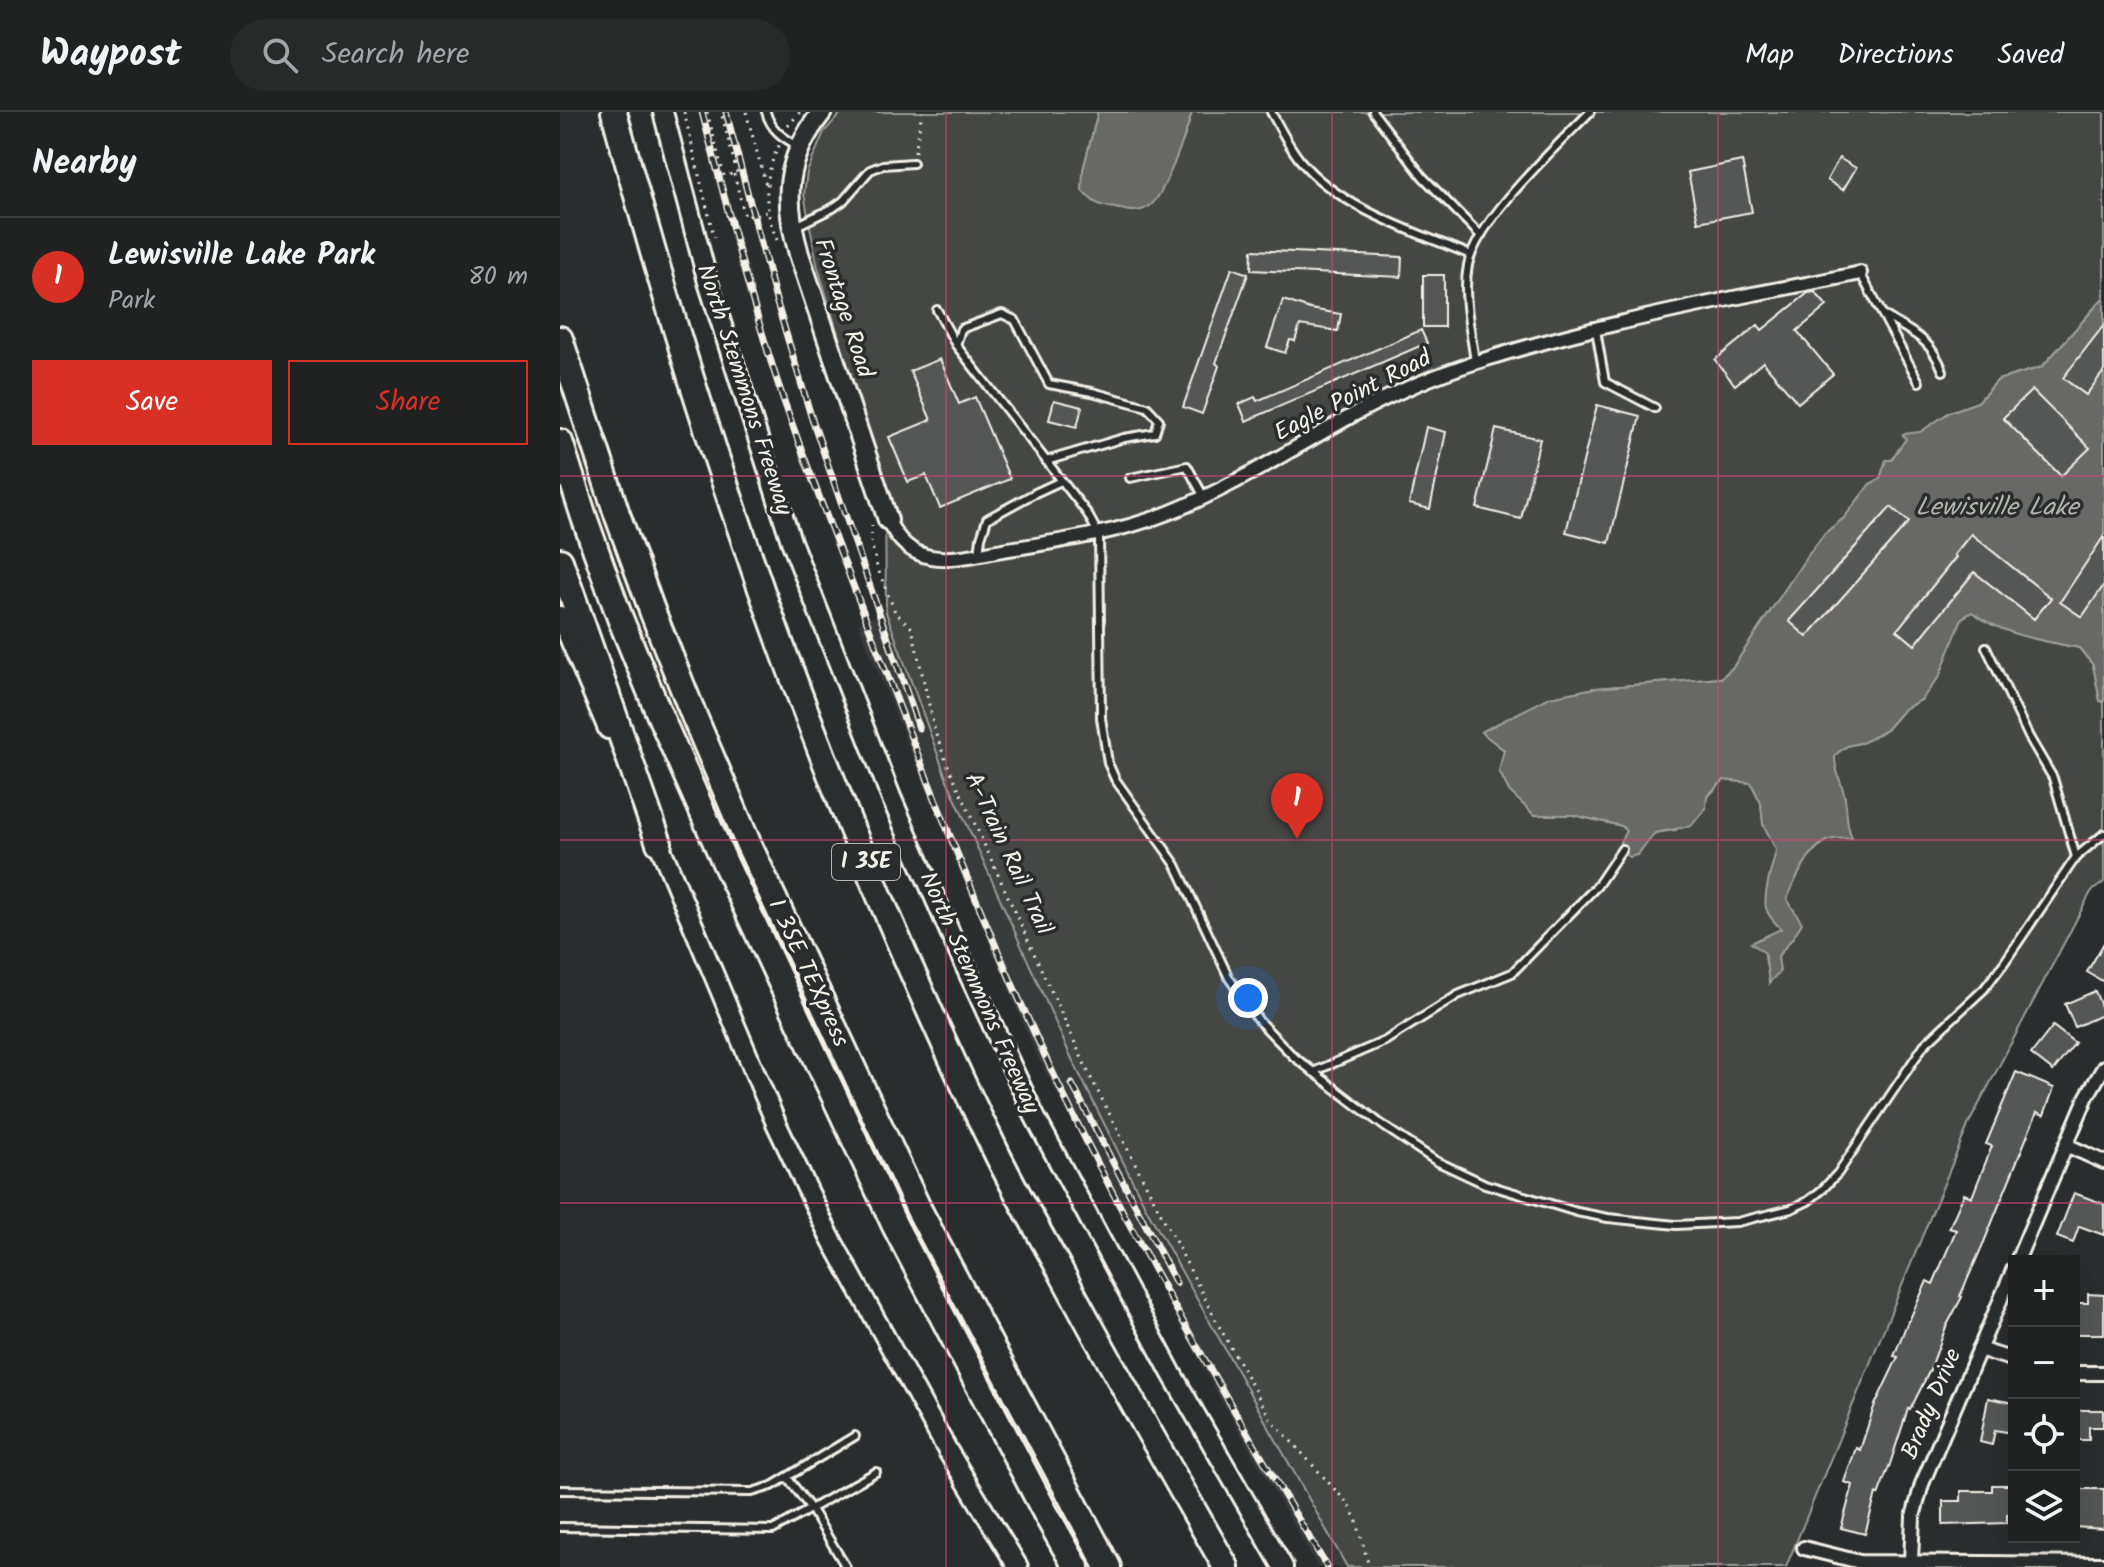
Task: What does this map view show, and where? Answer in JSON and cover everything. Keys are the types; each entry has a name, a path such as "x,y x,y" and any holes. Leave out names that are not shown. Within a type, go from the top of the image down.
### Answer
{"highway":[{"name":"North Stemmons Freeway","path":"614,112 636,194 737,520 804,709 887,912 1000,1159 1128,1399 1226,1567"},
{"name":"I 35E TEXpress","path":"562,346 653,613 748,843 919,1210 1108,1567"},
{"path":"560,442 620,618 731,877 895,1226 1076,1567"},
{"path":"560,561 659,843"},
{"path":"1056,1471 1084,1503 1125,1567"}],"main road":[{"name":"North Stemmons Freeway","path":"663,112 708,282 791,541 891,797 1034,1115 1172,1374 1283,1567"},
{"name":"Frontage Road","path":"822,112 807,134 792,143 796,159 788,192 792,228 880,519"},
{"path":"561,624 659,843 776,1123 830,1237 949,1453 1018,1567"}],"street":[{"name":"Eagle Point Road","path":"880,519 916,554 928,558 963,557 1099,535 1166,514 1204,497 1379,402 1475,362 1685,308 1860,273"},
{"path":"2020,1255 2087,1096 2104,1067"},
{"path":"2066,1145 2104,1162"},
{"name":"Brady Drive","path":"1911,1561 1915,1506 2008,1282"},
{"path":"1979,1349 2008,1358"},
{"path":"2080,1373 2104,1373"},
{"path":"1804,1548 1860,1562 2104,1564"}],"lane":[{"path":"766,112 771,126 792,143"},
{"path":"1271,112 1301,161 1338,195 1363,209 1471,255"},
{"path":"1373,112 1423,177 1481,236"},
{"path":"1475,362 1466,281 1471,255 1503,206 1590,112"},
{"path":"792,228 843,201 870,170 883,165 913,163"},
{"path":"1860,273 1919,382"},
{"path":"937,310 956,345 1087,513 1099,535 1101,718 1104,743 1115,779 1176,865 1222,965 1243,1000 1274,1038 1313,1072 1411,1146 1485,1184 1608,1218 1676,1225 1737,1222 1791,1209 1808,1201 1838,1173 1911,1062 1942,1027 1984,989 2076,857 2104,834"},
{"path":"956,345 961,329 1002,314 1015,320 1049,384 1147,407 1159,420 1155,433 1124,438 1046,461"},
{"path":"1884,315 1925,340 1943,371"},
{"path":"1596,330 1605,382 1655,408"},
{"path":"1130,478 1187,466 1204,497"},
{"path":"979,554 987,519 1061,481"},
{"path":"1986,647 2029,737 2053,778 2076,857"},
{"path":"1313,1072 1385,1041 1458,995 1512,973 1597,886 1622,849"},
{"path":"560,1490 752,1492 772,1486 855,1436"},
{"path":"560,1527 773,1530 876,1472"},
{"path":"787,1477 811,1509 846,1567"}],"path":[{"path":"684,112 717,248"},
{"path":"707,112 724,176 734,174"},
{"path":"721,112 745,217 767,212"},
{"path":"746,112 767,189"},
{"path":"779,244 767,212 767,189 772,162 792,143 789,125 800,112"},
{"path":"913,163 922,112"},
{"name":"A-Train Rail Trail","path":"880,519 871,541 877,567 895,612 912,628 935,732 1091,1078 1270,1418 1349,1505 1369,1567"}],"shaded area":[{"path":"842,112 1098,112 1083,170 1166,181 1192,112 2104,112 2104,297 2042,367 1998,380 1978,402 1950,412 1920,433 1903,435 1906,439 1891,461 1886,460 1880,479 1870,484 1844,518 1825,533 1733,667 1721,678 1595,688 1551,697 1482,732 1504,750 1534,815 1573,815 1622,826 1626,831 1620,843 1623,853 1637,855 1655,833 1676,830 1724,780 1751,783 1761,803 1763,824 1777,850 1768,885 1781,929 1765,954 1770,982 1778,956 1794,936 1787,899 1795,880 1809,856 1846,822 1845,798 1834,765 1835,755 1847,746 1864,742 1886,730 1904,709 1921,700 1939,677 1962,618 1972,612 2010,632 2079,648 2093,665 2100,701 2104,702 2104,882 2091,892 1969,1123 1786,1567 1347,1567 1146,1208 1070,1055 947,780 886,612 885,491 817,264 804,194 807,172 824,132"},
{"path":"886,612 947,780 1070,1055 1146,1208 1347,1567 1318,1567 1216,1391 1033,1048 858,623"}],"water":[{"path":"1098,112 1192,112 1181,146 1157,199 1143,210 1104,206 1082,191 1083,170"},
{"name":"Lewisville Lake","path":"2104,297 2104,702 2100,701 2093,665 2079,648 2010,632 1972,612 1962,618 1939,677 1921,700 1904,709 1886,730 1864,742 1847,746 1835,755 1852,838 1836,839 1820,845 1802,867 1787,899 1802,923 1778,956 1780,971 1769,983 1765,953 1751,943 1781,929 1768,914 1765,902 1776,850 1763,824 1761,803 1751,783 1724,780 1707,796 1706,808 1691,826 1655,833 1637,855 1629,857 1623,853 1620,842 1626,831 1622,826 1573,815 1534,815 1509,791 1499,771 1504,750 1481,732 1550,697 1595,688 1721,678 1733,667 1825,533 1844,518 1870,484 1880,479 1886,460 1891,460 1906,439 1903,434 1920,432 1950,412 1978,402 1998,380 2042,367"}],"building":[{"path":"1839,158 1856,168 1843,190 1827,180"},
{"path":"1742,161 1752,212 1698,222 1688,172"},
{"path":"1252,250 1402,257 1401,277 1251,270"},
{"path":"1232,268 1248,274 1216,363 1219,366 1202,414 1183,407"},
{"path":"1423,275 1444,275 1444,327 1423,327"},
{"path":"1815,292 1827,306 1797,331 1833,374 1798,403 1763,362 1735,385 1715,360 1758,325 1762,330 1808,293"},
{"path":"1283,300 1310,309 1341,314 1338,331 1300,325 1295,341 1290,340 1285,353 1267,347"},
{"path":"2104,325 2104,371 2086,395 2063,378"},
{"path":"1421,330 1427,343 1246,421 1239,404 1255,397 1257,401"},
{"path":"940,359 959,404 975,397 1010,479 940,508 926,475 908,482 889,437 931,420 910,371"},
{"path":"2032,390 2090,448 2061,476 2003,418"},
{"path":"1054,400 1082,407 1077,427 1049,420"},
{"path":"1597,405 1640,416 1609,543 1566,532"},
{"path":"1426,427 1446,432 1430,509 1409,504"},
{"path":"1496,429 1540,439 1521,519 1477,508"},
{"path":"1891,507 1909,522 1807,637 1789,621"},
{"path":"1971,534 2051,598 2034,619 1974,572 1915,645 1897,630"},
{"path":"2104,536 2104,585 2082,617 2060,602"},
{"path":"2104,943 2104,982 2087,972"},
{"path":"2095,991 2104,1014 2075,1027 2065,1004"},
{"path":"2053,1026 2075,1043 2053,1071 2031,1054"},
{"path":"2016,1072 2054,1088 2044,1115 2037,1112 1962,1297 1946,1327 1930,1370 1908,1409 1890,1464 1876,1494 1865,1534 1841,1528 1853,1485 1844,1482 1856,1448 1860,1450 1874,1407 1898,1357 1894,1356 1908,1321 1927,1281 1933,1284 1956,1230 1949,1228 1964,1194 1972,1197 1992,1146 1986,1144"},
{"path":"2074,1193 2104,1204 2104,1235 2079,1226 2073,1243 2057,1237"},
{"path":"2088,1294 2104,1295 2104,1334 2080,1334 2080,1303 2088,1303"},
{"path":"1988,1398 2008,1402 2008,1432 1995,1430 1992,1445 1980,1442"},
{"path":"2080,1410 2103,1410 2103,1427 2089,1427 2089,1440 2080,1440"},
{"path":"1992,1485 2008,1485 2007,1523 1943,1525 1943,1501 1961,1501 1961,1491 1992,1491"},
{"path":"2080,1489 2104,1489 2104,1529 2080,1527"}],"railway":[{"path":"702,112 751,295 785,404 959,859 1004,965 1083,1135 1149,1260 1327,1567"},
{"path":"726,112 776,300 811,416 919,728"},
{"path":"1072,1084 1176,1283"}],"place":[{"name":"Lewisville Lake Park","path":"1297,839"}]}
